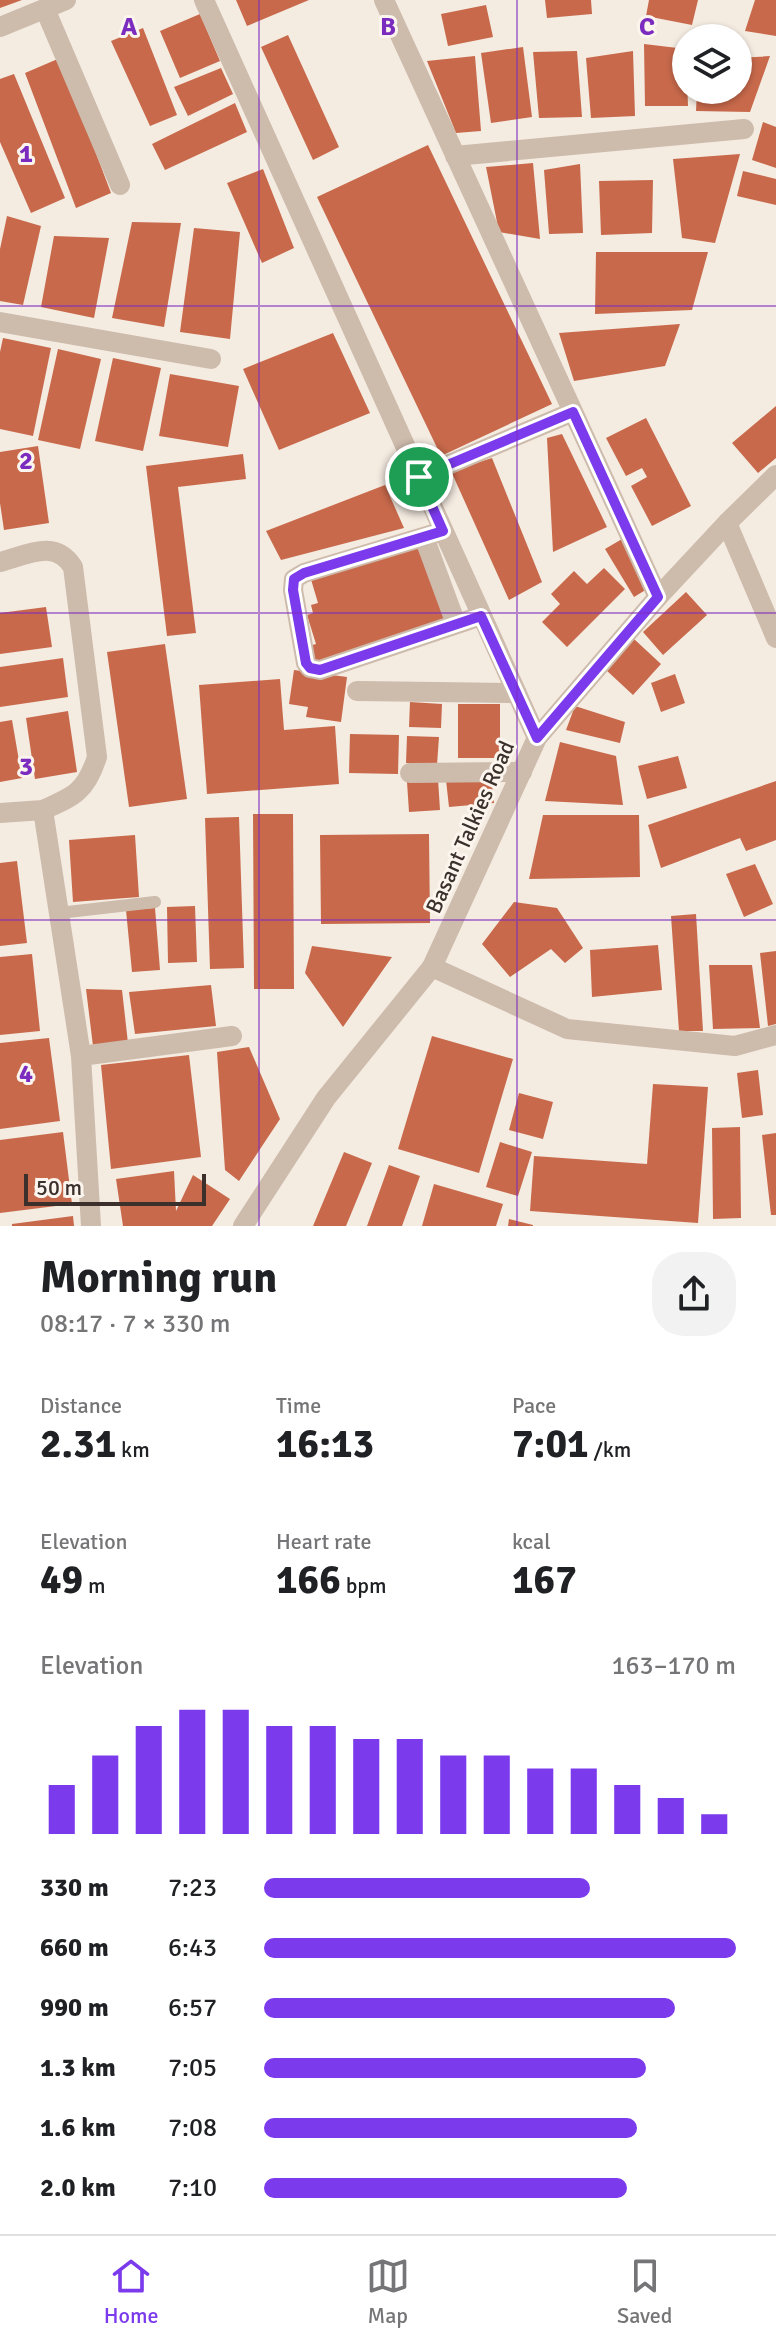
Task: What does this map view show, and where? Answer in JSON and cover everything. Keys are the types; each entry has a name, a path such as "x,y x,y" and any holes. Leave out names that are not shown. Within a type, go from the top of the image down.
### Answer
{"street":[{"path":"0,27 66,0"},
{"path":"204,0 419,477 456,624"},
{"path":"384,0 658,597"},
{"path":"45,9 120,185"},
{"path":"455,156 744,129"},
{"path":"0,322 211,359"},
{"path":"419,477 573,412"},
{"name":"Basant Talkies Road","path":"243,1226 326,1098 432,967 537,738 658,597 776,475"},
{"path":"727,523 776,638"},
{"path":"434,534 481,616 537,738"},
{"path":"434,534 304,573 294,579 293,590 306,663 310,668 320,670 481,616"},
{"path":"0,562 51,549 66,555 73,567 97,757 90,778 74,796 43,810 0,813"},
{"path":"357,691 517,693"},
{"path":"410,773 522,772"},
{"path":"43,810 81,1056 91,1226"},
{"path":"432,967 567,1029 735,1046 776,1035"},
{"path":"81,1056 232,1036"}],"lane":[{"path":"59,913 155,902"}],"building":[{"path":"0,0 22,0 0,8"},
{"path":"236,0 309,0 247,26"},
{"path":"545,0 591,0 592,14 547,18"},
{"path":"649,0 698,0 692,24 646,16"},
{"path":"755,0 776,0 776,36 752,32 752,24 747,24"},
{"path":"486,5 493,37 448,46 441,14"},
{"path":"200,14 220,61 180,78 160,31"},
{"path":"143,28 177,115 150,126 111,41"},
{"path":"288,35 339,147 313,160 261,47"},
{"path":"644,44 672,47 672,104 688,106 645,106"},
{"path":"523,47 532,117 491,123 481,53"},
{"path":"577,51 582,117 539,118 533,52"},
{"path":"633,51 635,116 591,118 586,58"},
{"path":"475,56 481,131 456,133 427,61"},
{"path":"770,56 750,112 696,111 696,104 752,104 752,57"},
{"path":"60,58 111,193 76,208 25,73"},
{"path":"221,68 233,94 188,116 174,87"},
{"path":"14,74 65,198 31,213 0,142 0,79"},
{"path":"235,103 247,132 165,170 152,144"},
{"path":"763,122 776,127 776,168 752,160"},
{"path":"428,145 552,404 441,456 317,197"},
{"path":"740,154 715,243 682,238 673,159"},
{"path":"533,163 540,239 499,232 486,167"},
{"path":"580,164 583,233 549,234 544,170"},
{"path":"263,169 294,248 262,263 227,183"},
{"path":"743,171 776,179 776,205 737,196"},
{"path":"653,180 652,233 601,235 599,181"},
{"path":"7,216 41,226 23,305 0,301 0,249"},
{"path":"132,222 181,223 164,327 112,318"},
{"path":"194,228 240,232 230,339 180,332"},
{"path":"54,236 109,238 94,318 41,307"},
{"path":"596,252 708,252 692,310 595,314"},
{"path":"680,324 665,366 574,381 559,333"},
{"path":"333,333 370,413 279,450 243,369"},
{"path":"3,338 51,348 33,436 0,429 0,352"},
{"path":"58,349 101,359 80,449 38,440"},
{"path":"113,358 161,368 143,451 95,441"},
{"path":"170,374 239,386 228,447 159,436"},
{"path":"776,406 776,458 758,473 732,443"},
{"path":"646,418 691,506 652,526 631,486 647,477 642,468 626,476 606,438"},
{"path":"562,434 607,527 553,552 547,438"},
{"path":"38,446 49,523 4,530 0,503 0,452"},
{"path":"243,454 246,479 178,487 196,633 167,636 146,466"},
{"path":"492,458 542,582 509,600 451,471"},
{"path":"385,485 404,528 281,560 266,531"},
{"path":"622,539 652,586 634,597 605,549"},
{"path":"422,540 449,624 315,667 309,646 316,644 307,615 313,613 311,605 318,603 310,576"},
{"path":"604,568 625,589 567,647 542,622 560,604 551,594 574,571 587,584"},
{"path":"686,592 707,615 663,655 643,632"},
{"path":"46,607 52,647 0,654 0,613"},
{"path":"634,639 661,664 633,695 605,669"},
{"path":"165,644 187,799 129,807 107,652"},
{"path":"63,658 68,697 0,707 0,667"},
{"path":"294,670 347,677 341,722 306,717 308,707 289,704"},
{"path":"675,674 685,703 661,712 651,683"},
{"path":"280,679 284,730 335,726 339,784 207,794 199,685"},
{"path":"410,702 442,704 441,728 409,727"},
{"path":"458,704 500,704 500,758 458,758"},
{"path":"575,706 625,722 620,743 566,730"},
{"path":"68,711 77,772 35,779 26,718"},
{"path":"12,720 22,778 0,782 0,722"},
{"path":"350,734 399,735 398,774 349,773"},
{"path":"407,736 439,737 437,765 406,763"},
{"path":"560,742 616,756 623,805 545,801"},
{"path":"678,756 687,788 647,799 638,766"},
{"path":"491,776 494,803 449,807 446,780"},
{"path":"438,779 440,810 409,812 407,782"},
{"path":"776,781 776,840 746,851 740,838 661,868 648,825"},
{"path":"253,814 293,814 294,989 254,989"},
{"path":"543,815 639,815 640,877 529,879"},
{"path":"239,817 244,968 210,969 205,818"},
{"path":"429,834 430,923 321,924 320,835"},
{"path":"135,835 139,897 73,902 69,840"},
{"path":"17,861 27,943 0,946 0,863"},
{"path":"755,864 773,904 744,917 726,874"},
{"path":"514,902 557,908 583,948 565,963 551,949 510,977 482,944"},
{"path":"195,906 197,962 168,963 167,907"},
{"path":"155,908 160,970 132,972 126,910"},
{"path":"696,914 703,1031 679,1031 671,916"},
{"path":"658,945 662,990 592,997 590,950"},
{"path":"312,946 392,957 343,1027 305,973"},
{"path":"776,951 776,1024 768,1026 760,953"},
{"path":"32,954 40,1031 0,1035 0,957"},
{"path":"709,965 752,965 760,1028 713,1029"},
{"path":"211,985 216,1026 135,1034 129,992"},
{"path":"86,989 122,990 128,1043 93,1046"},
{"path":"432,1036 513,1059 479,1173 398,1149"},
{"path":"49,1038 60,1121 0,1129 0,1043"},
{"path":"249,1047 280,1119 239,1181 225,1170 217,1052"},
{"path":"189,1055 201,1157 111,1169 101,1065"},
{"path":"758,1070 763,1115 742,1118 737,1073"},
{"path":"653,1084 708,1087 698,1223 530,1211 534,1156 647,1164"},
{"path":"519,1093 553,1102 543,1139 509,1130"},
{"path":"740,1127 741,1218 713,1219 712,1128"},
{"path":"63,1132 72,1204 0,1213 0,1140"},
{"path":"776,1133 776,1215 771,1215 762,1135"},
{"path":"500,1142 532,1152 518,1196 486,1187"},
{"path":"344,1152 372,1163 346,1226 313,1226"},
{"path":"389,1165 420,1176 402,1226 367,1226"},
{"path":"174,1171 176,1211 193,1175 230,1199 212,1226 123,1226 116,1179"},
{"path":"434,1184 503,1204 496,1226 422,1226"},
{"path":"73,1216 74,1226 12,1226 12,1224"},
{"path":"509,1219 533,1225 533,1226 508,1226"}],"route":[{"path":"573,412 658,597 537,738 481,616 320,670 310,668 306,663 293,590 294,579 304,573 443,531 419,477 573,412"}]}
